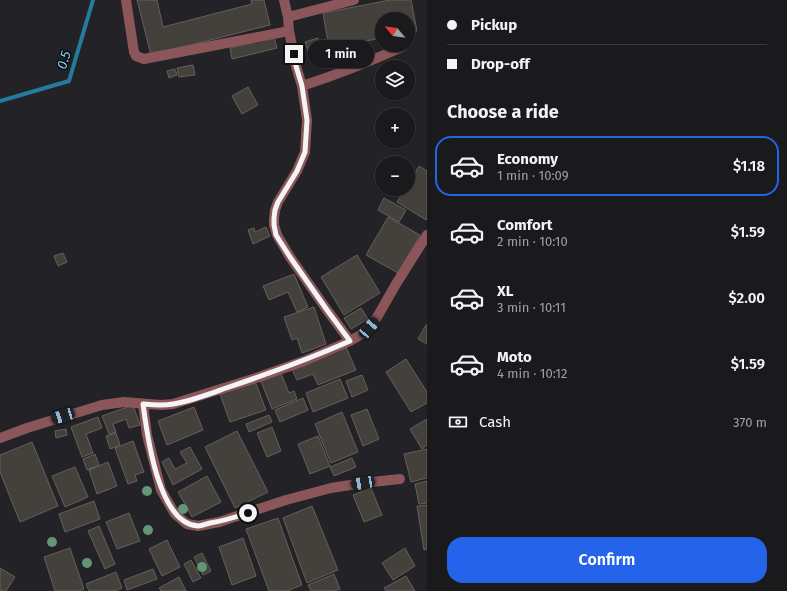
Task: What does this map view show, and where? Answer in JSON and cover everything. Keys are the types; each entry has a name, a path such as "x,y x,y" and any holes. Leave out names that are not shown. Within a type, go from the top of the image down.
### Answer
{"street":[{"path":"126,0 134,52 136,56 144,59 289,31"},
{"path":"284,0 296,66 302,86 307,120 305,152 297,171 278,202 275,210 274,225 276,235 290,257 350,341"},
{"path":"288,17 354,0"},
{"path":"302,86 333,76 391,52"},
{"path":"0,438 27,428 102,405 124,402 161,405 173,404 304,361 350,341 362,334 376,319 427,235"},
{"path":"143,404 147,435 161,490 175,514 187,524 198,526 219,522 286,500 331,488 400,479"}],"building":[{"path":"137,0 157,0 163,27 252,4 251,0 264,0 270,25 151,55"},
{"path":"390,0 411,0 413,12 375,12 375,39 329,48 323,13"},
{"path":"415,21 417,31 415,31"},
{"path":"274,37 277,48 232,59 230,48"},
{"path":"318,38 321,47 308,51 305,42"},
{"path":"193,65 195,75 179,77 177,68"},
{"path":"175,69 177,75 169,78 167,71"},
{"path":"248,87 258,105 242,114 232,96"},
{"path":"419,166 427,171 426,220 397,202 401,196 415,196 415,173"},
{"path":"384,198 406,210 399,222 378,210"},
{"path":"388,217 420,235 398,273 366,255"},
{"path":"266,227 270,236 253,244 248,230 254,228 255,232"},
{"path":"63,253 67,262 58,266 54,256"},
{"path":"357,255 380,293 344,315 321,277"},
{"path":"294,274 308,307 297,312 288,292 269,300 263,286"},
{"path":"314,307 326,344 302,353 297,338 292,340 284,317"},
{"path":"361,308 368,319 351,329 344,318"},
{"path":"427,325 427,344 418,339"},
{"path":"346,347 356,370 318,385 313,374 297,380 292,369"},
{"path":"406,359 427,392 427,403 411,412 386,372"},
{"path":"280,371 289,393 294,391 297,399 272,409 260,379"},
{"path":"362,375 368,390 352,397 346,381"},
{"path":"340,379 348,398 313,412 306,393"},
{"path":"255,381 266,410 230,422 220,394"},
{"path":"303,398 308,410 280,422 275,410"},
{"path":"133,405 140,425 129,428 126,419 113,424 116,432 109,434 102,416"},
{"path":"194,407 203,430 167,445 158,421"},
{"path":"367,409 379,439 363,446 351,415"},
{"path":"342,412 358,452 331,463 315,424"},
{"path":"269,415 272,422 249,432 246,424"},
{"path":"98,417 102,428 86,434 93,453 82,457 71,427"},
{"path":"427,419 427,445 422,449 410,429"},
{"path":"272,427 281,451 267,457 257,433"},
{"path":"66,429 67,435 56,438 55,431"},
{"path":"237,431 268,492 235,508 205,447"},
{"path":"116,433 120,445 110,449 106,436"},
{"path":"318,436 330,466 310,474 298,444"},
{"path":"133,441 144,472 135,475 137,481 128,484 115,448"},
{"path":"32,442 58,506 20,522 0,472 0,455"},
{"path":"190,447 202,469 173,485 162,462 169,458 175,469 187,463 180,452"},
{"path":"427,449 427,478 411,482 404,454"},
{"path":"95,454 99,465 87,470 83,459"},
{"path":"352,458 356,467 334,476 330,467"},
{"path":"108,462 117,486 97,494 89,470"},
{"path":"75,467 88,497 65,507 52,476"},
{"path":"207,476 221,502 192,517 178,492"},
{"path":"427,481 427,503 419,504 415,484"},
{"path":"371,488 382,515 364,522 353,495"},
{"path":"94,501 100,519 65,532 59,514"},
{"path":"427,505 427,549 424,550 417,506"},
{"path":"312,506 338,570 307,583 283,518"},
{"path":"129,513 140,541 117,549 106,522"},
{"path":"278,518 302,585 287,591 269,591 246,529"},
{"path":"99,526 115,564 105,569 88,531"},
{"path":"243,538 256,576 232,585 219,547"},
{"path":"167,540 180,567 162,576 149,549"},
{"path":"70,548 84,589 80,591 55,591 44,557"},
{"path":"405,548 415,566 393,580 382,563"},
{"path":"202,553 211,571 203,575 194,557"},
{"path":"191,560 201,578 193,582 184,564"},
{"path":"0,568 15,577 6,591 0,590"},
{"path":"153,569 157,579 127,590 124,580"},
{"path":"116,572 122,588 115,591 89,591 86,584"},
{"path":"334,574 340,589 335,591 311,591 308,585"},
{"path":"406,576 415,591 386,591 384,588"},
{"path":"179,577 186,591 161,591 159,588"}],"waterway":[{"name":"0.5","path":"0,101 69,81 93,0"}],"route":[{"path":"248,513 219,522 198,526 187,524 175,514 161,490 147,435 143,404 173,404 197,397 304,361 350,341 280,242 276,235 274,225 275,210 278,202 297,171 305,152 307,120 302,86 294,54"}]}
